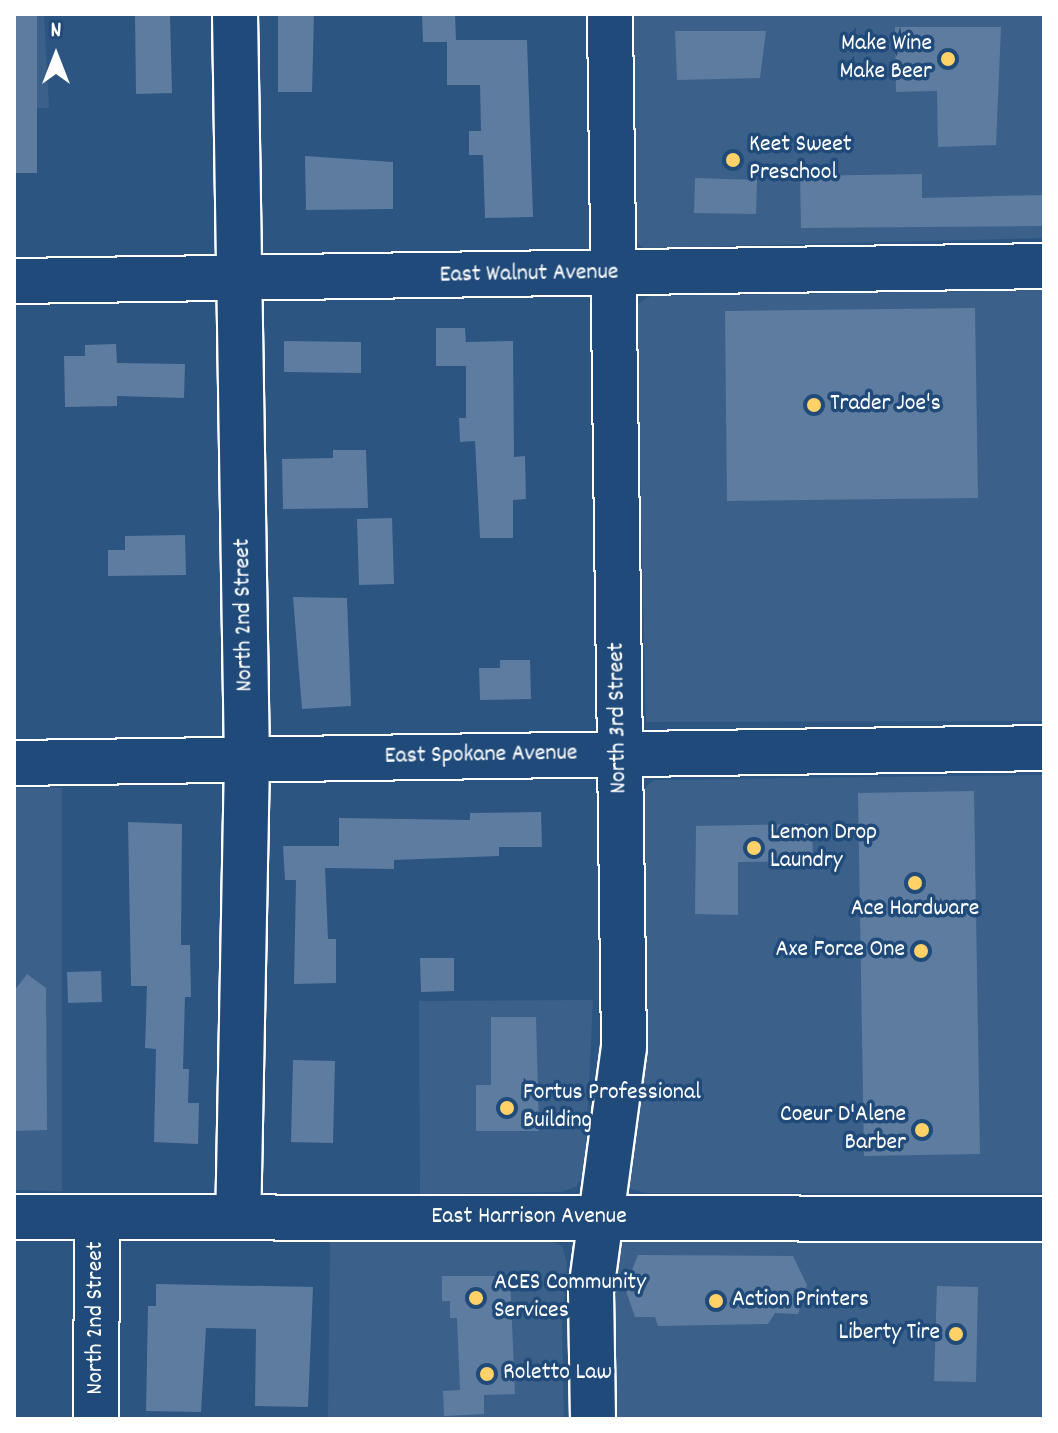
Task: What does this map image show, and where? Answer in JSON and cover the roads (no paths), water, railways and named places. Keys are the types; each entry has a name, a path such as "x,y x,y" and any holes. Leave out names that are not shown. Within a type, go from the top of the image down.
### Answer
{"street":[{"name":"North 2nd Street","path":"235,14 247,760 238,1216"},
{"name":"North 3rd Street","path":"593,1419 591,1291 624,1047 610,14"},
{"name":"East Walnut Avenue","path":"14,281 1044,266"},
{"name":"East Spokane Avenue","path":"14,763 1044,748"},
{"name":"East Harrison Avenue","path":"14,1217 1044,1219"},
{"name":"North 2nd Street","path":"96,1419 97,1217"}],"place":[{"name":"Make Wine Make Beer","path":"948,59"},
{"name":"Keet Sweet Preschool","path":"733,160"},
{"name":"Trader Joe's","path":"814,405"},
{"name":"Lemon Drop Laundry","path":"754,848"},
{"name":"Ace Hardware","path":"915,883"},
{"name":"Axe Force One","path":"921,951"},
{"name":"Fortus Professional Building","path":"507,1108"},
{"name":"Coeur D'Alene Barber","path":"922,1130"},
{"name":"ACES Community Services","path":"476,1298"},
{"name":"Action Printers","path":"716,1301"},
{"name":"Liberty Tire","path":"956,1334"},
{"name":"Roletto Law","path":"487,1374"}]}
